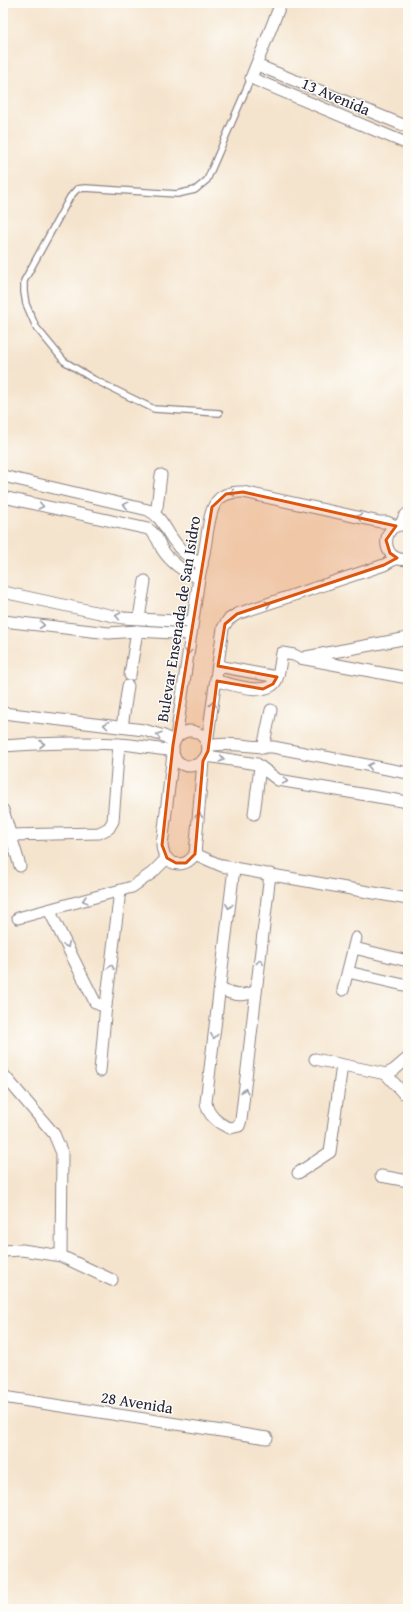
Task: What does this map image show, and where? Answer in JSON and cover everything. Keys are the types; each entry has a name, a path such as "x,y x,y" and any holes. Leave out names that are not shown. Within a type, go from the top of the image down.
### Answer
{"street":[{"path":"251,78 280,3"},
{"path":"257,65 408,127"},
{"name":"13 Avenida","path":"251,78 408,144"},
{"path":"154,513 157,507 161,474"},
{"path":"3,476 143,508 154,513 163,522 179,548 202,565"},
{"name":"Bulevar Ensenada de San Isidro","path":"166,858 162,845 174,746 210,511 218,499 230,493 243,492 380,522 402,525"},
{"path":"3,497 148,529 156,535 162,548 173,562 185,572 199,578"},
{"path":"402,558 393,556 388,549 386,540 389,532 402,525 404,517 408,513"},
{"path":"18,918 132,887 152,873 166,858 171,862 181,864 191,860 195,854 206,751 217,681 223,628 228,620 232,616 402,558"},
{"path":"139,618 145,581"},
{"path":"3,592 123,618 192,622"},
{"path":"3,621 109,633 137,631 191,634"},
{"path":"130,675 137,631"},
{"path":"300,658 408,638"},
{"path":"217,681 263,689 274,684 282,653 294,655 300,658 408,678"},
{"path":"218,666 277,677"},
{"path":"122,727 128,686"},
{"path":"263,748 271,710"},
{"path":"3,712 144,730 164,736 174,746 177,761 184,766 192,766 206,751 220,744 236,744 263,748 274,747 408,773"},
{"name":"Bulevar Ensenada de San Isidro","path":"174,746 182,733 195,731 202,736 206,751"},
{"path":"3,746 28,744 119,744 160,750 174,746"},
{"path":"11,835 99,833 109,828 113,821 119,744"},
{"path":"206,751 257,764 278,780 408,802"},
{"path":"254,814 260,767"},
{"path":"3,810 20,866"},
{"path":"195,854 222,866 408,899"},
{"path":"234,868 206,1106 211,1116 230,1128 239,1126 241,1120 270,874"},
{"path":"100,1071 106,1005 120,891"},
{"path":"49,910 95,1002 100,1005 106,1005"},
{"path":"343,990 355,943 408,961"},
{"path":"348,972 408,986"},
{"path":"220,988 231,994 238,995 244,995 256,990"},
{"path":"386,1074 394,1070 408,1058"},
{"path":"315,1059 386,1074 403,1093"},
{"path":"298,1173 330,1152 342,1065"},
{"path":"3,1074 54,1134 62,1153 61,1256"},
{"path":"382,1176 408,1181"},
{"path":"3,1251 22,1250 61,1256 112,1280"},
{"name":"28 Avenida","path":"3,1397 267,1438"}],"lane":[{"path":"219,413 154,409 93,379 64,361 36,327 26,304 24,281 70,197 77,190 85,188 177,194 195,190 207,180 251,78"}],"highlighted area":[{"path":"243,492 396,526 386,540 390,553 397,558 384,565 237,614 225,624 218,666 277,677 273,684 263,689 217,681 208,751 203,761 195,854 186,863 176,863 167,858 162,845 173,745 212,507 226,494"}]}
